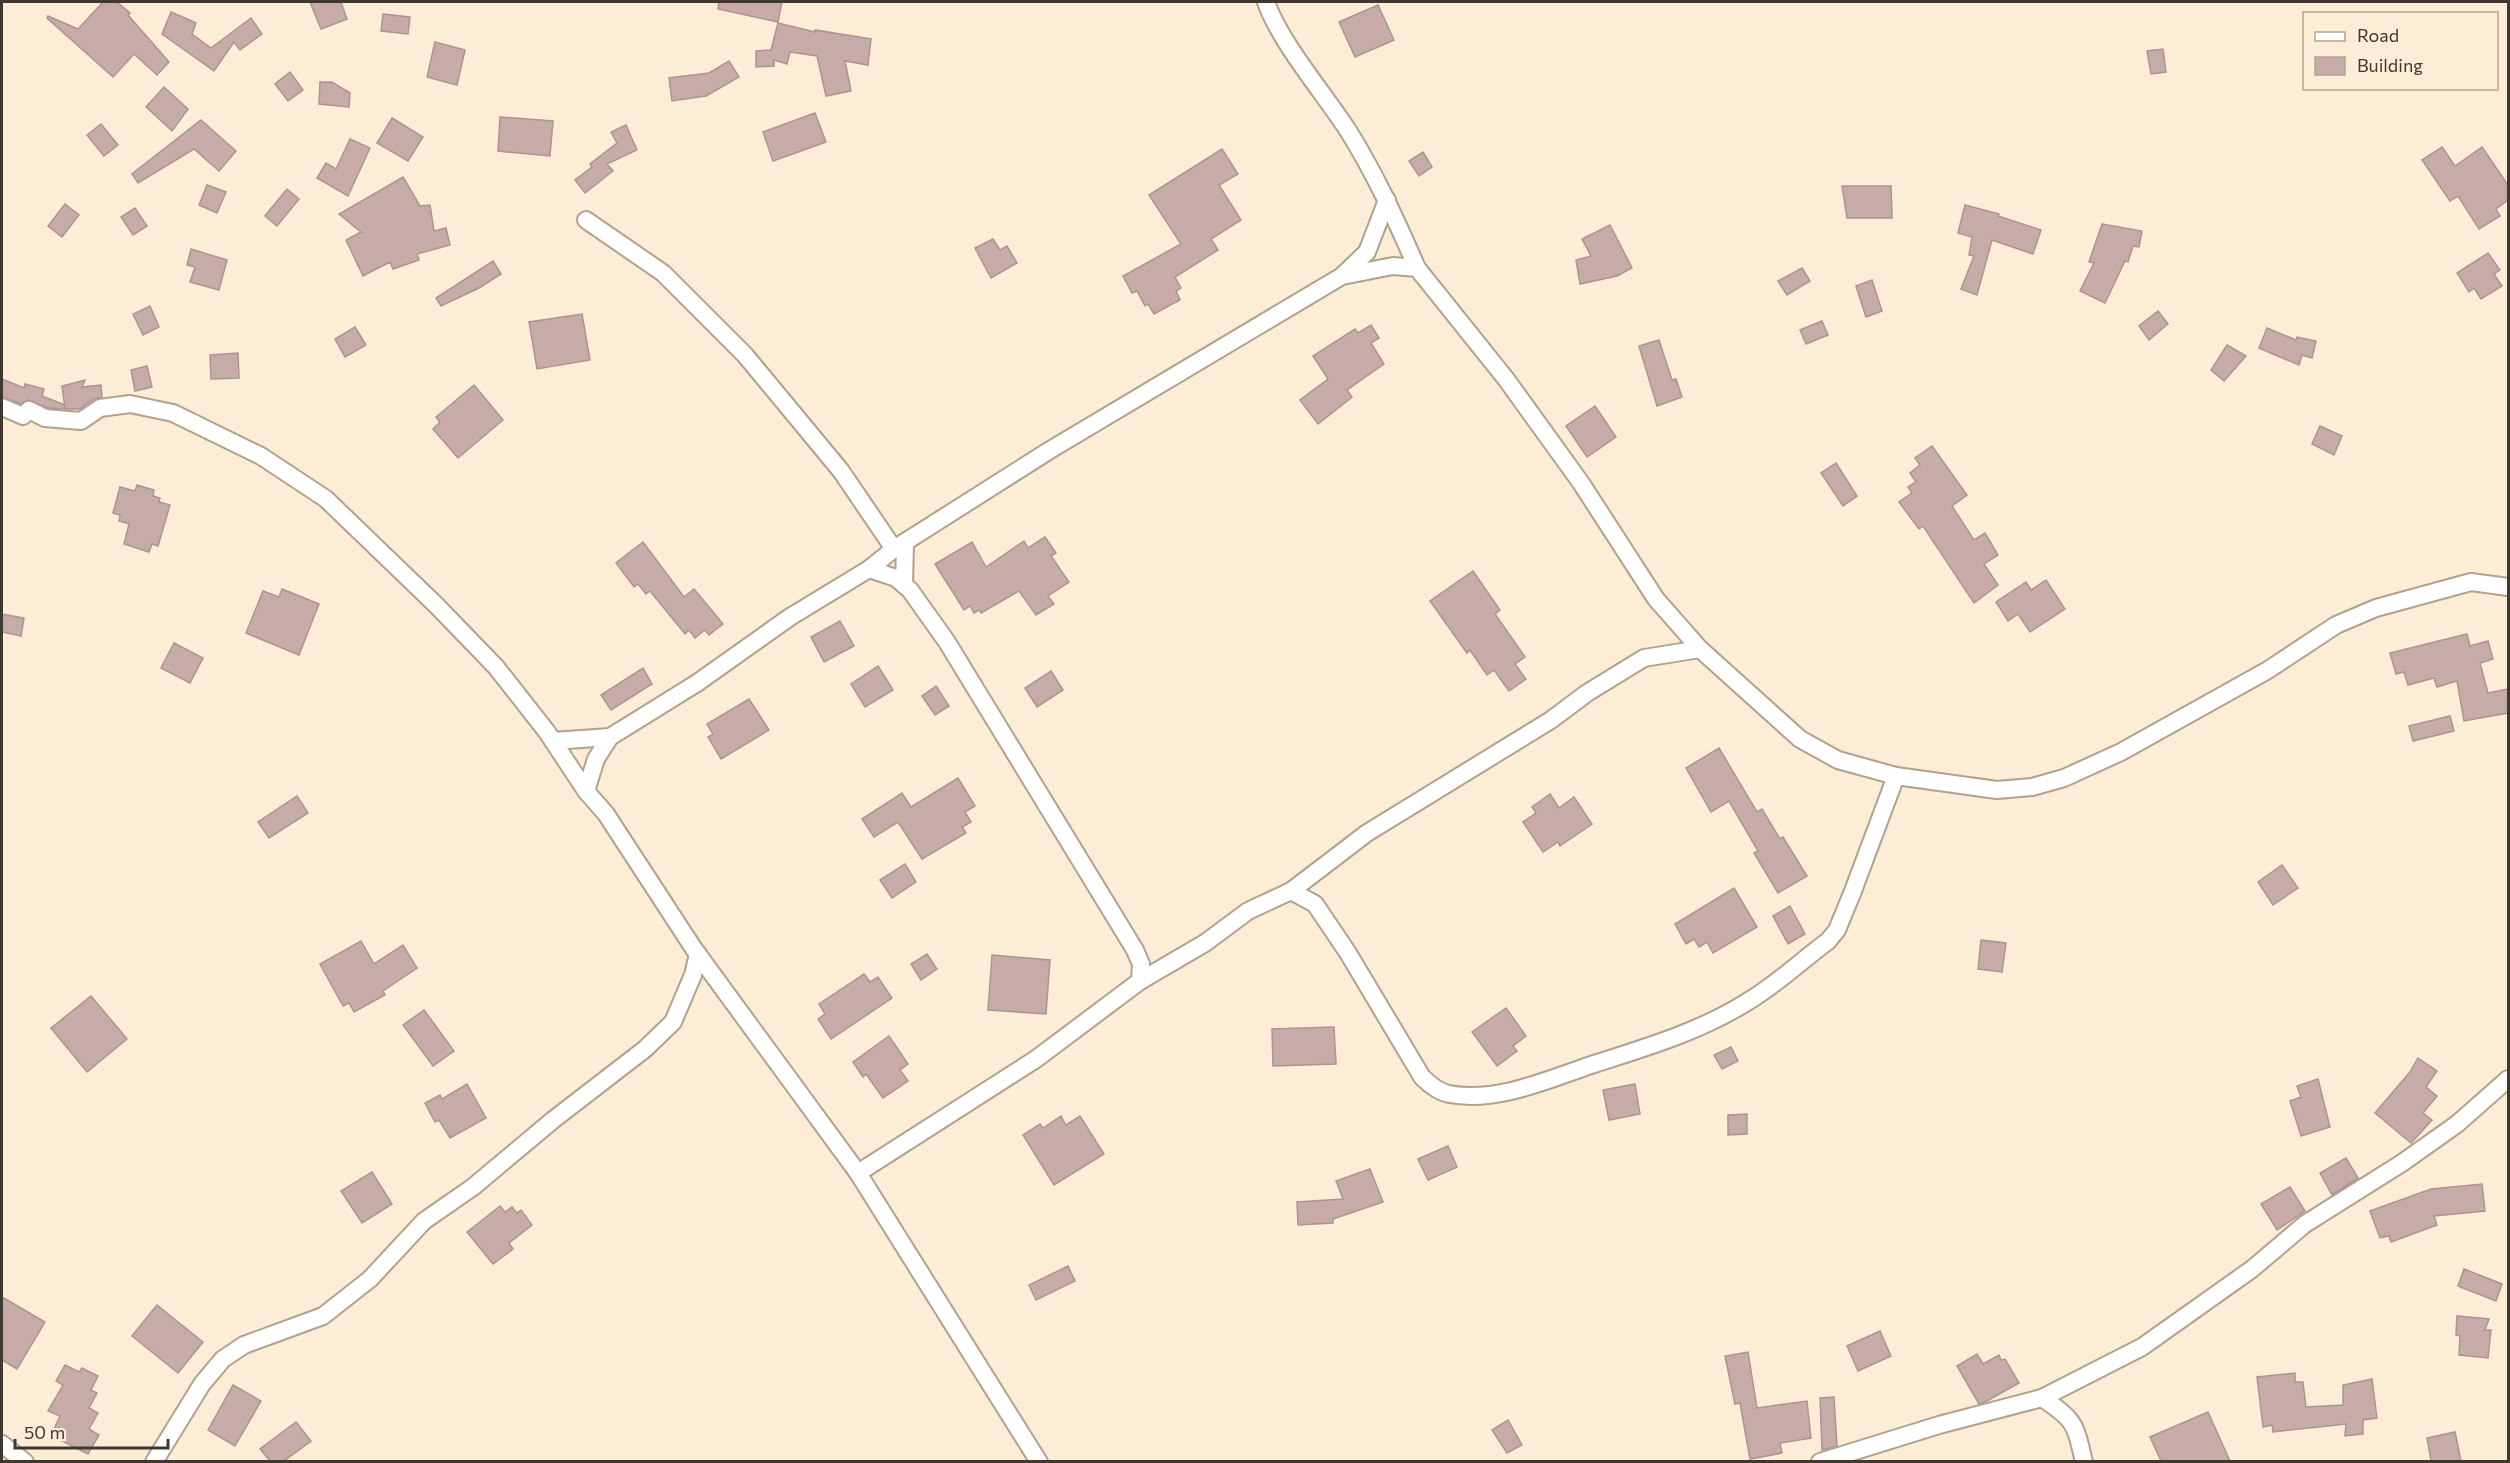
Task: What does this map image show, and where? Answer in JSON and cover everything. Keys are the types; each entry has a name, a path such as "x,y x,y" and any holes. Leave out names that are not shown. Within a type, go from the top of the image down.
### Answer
{"street":[{"path":"1266,2 1278,28 1347,130 1387,200 1417,268 1506,379 1581,483 1656,599 1700,649 1800,739 1839,760 1896,776 1997,790 2032,787 2064,778 2121,752 2268,670 2336,625 2376,608 2471,582 2508,587"},
{"path":"586,791 596,759 610,737 697,683 790,617 869,569 899,545 1050,450 1342,276 1367,252 1387,200"},
{"path":"586,220 663,273 745,355 899,545 904,585"},
{"path":"1342,276 1393,266 1417,268"},
{"path":"2,406 23,416 29,410 45,418 81,421 100,408 130,404 173,413 261,456 326,499 368,538 496,668 553,741 586,791 606,814 698,954 858,1173 1039,1461"},
{"path":"869,569 896,578 910,590 947,642 1135,950 1141,964 1140,981"},
{"path":"858,1173 1036,1059 1140,981 1205,943 1248,911 1291,891 1367,833 1523,738 1587,693 1644,658 1700,649"},
{"path":"553,741 610,737"},
{"path":"1291,891 1315,904 1348,953 1422,1077 1431,1086 1447,1094 1488,1096 1657,1044 1702,1026 1749,1001 1828,941 1837,930 1896,776"},
{"path":"154,1461 202,1384 223,1359 244,1345 323,1316 370,1279 424,1221 473,1187 553,1120 645,1049 673,1022 693,975 698,954"},
{"path":"1820,1461 1939,1425 2042,1398 2142,1347 2252,1269 2306,1224 2402,1163 2457,1124 2508,1078"},
{"path":"2042,1398 2069,1416 2077,1430 2084,1461"},
{"path":"2,1444 25,1461"}],"building":[{"path":"103,2 117,2 130,13 128,15 169,62 157,75 134,54 113,77 47,18 48,16 78,29"},
{"path":"310,2 341,2 347,19 321,29"},
{"path":"719,2 782,2 778,22 718,9"},
{"path":"1378,5 1394,40 1355,57 1339,22"},
{"path":"171,12 196,23 192,34 211,48 251,18 262,34 240,50 234,42 214,71 162,34"},
{"path":"383,14 410,17 408,34 381,31"},
{"path":"778,23 815,32 815,30 871,39 868,65 845,61 851,91 826,96 817,56 790,52 787,64 774,60 774,66 756,67 756,51 771,50"},
{"path":"435,42 465,50 457,85 427,77"},
{"path":"2163,49 2166,72 2151,74 2147,51"},
{"path":"729,61 739,77 706,96 672,101 669,78 709,73"},
{"path":"290,72 303,90 288,101 275,84"},
{"path":"320,82 332,82 350,93 349,107 319,104"},
{"path":"164,87 188,109 172,131 146,107"},
{"path":"815,113 826,142 773,161 763,132"},
{"path":"500,117 553,121 550,156 498,151"},
{"path":"392,118 423,137 408,161 377,143"},
{"path":"201,120 236,151 219,171 194,149 138,183 132,174"},
{"path":"101,124 118,145 104,156 87,135"},
{"path":"626,125 637,150 607,164 613,171 585,193 575,180 592,167 590,164 617,143 611,132"},
{"path":"350,139 370,148 348,196 317,178 326,163 336,169"},
{"path":"2442,147 2455,166 2482,147 2508,185 2508,200 2496,209 2500,216 2479,229 2458,196 2450,201 2422,160"},
{"path":"1222,149 1238,174 1219,185 1241,220 1211,239 1218,250 1175,277 1181,288 1176,291 1180,300 1154,314 1148,304 1145,306 1137,291 1132,293 1123,276 1181,244 1149,195"},
{"path":"1423,152 1432,167 1419,176 1409,161"},
{"path":"403,177 420,206 430,205 434,231 446,228 450,245 417,254 419,260 393,269 390,262 363,276 346,240 361,232 339,214"},
{"path":"207,185 226,192 217,213 199,205"},
{"path":"1842,186 1891,186 1892,218 1847,218"},
{"path":"287,189 299,199 277,226 265,216"},
{"path":"65,204 79,215 62,237 48,226"},
{"path":"1965,205 1999,214 1998,216 2041,230 2033,254 1992,240 1977,295 1961,289 1974,256 1969,255 1972,237 1958,233"},
{"path":"135,208 147,226 133,235 121,217"},
{"path":"2102,224 2142,231 2139,247 2133,246 2128,262 2125,261 2105,303 2080,291 2094,263 2089,262"},
{"path":"1610,225 1632,268 1617,276 1580,284 1576,260 1591,256 1582,239"},
{"path":"993,239 1000,250 1007,246 1017,263 991,278 975,248"},
{"path":"191,249 227,260 219,290 190,282 195,267 187,265"},
{"path":"2488,253 2500,270 2494,274 2502,286 2481,299 2474,288 2469,292 2457,273"},
{"path":"493,261 501,274 479,288 441,306 436,298"},
{"path":"1802,268 1810,281 1787,295 1778,281"},
{"path":"1872,280 1882,311 1866,317 1856,286"},
{"path":"150,306 159,327 143,335 133,314"},
{"path":"2158,311 2168,324 2149,340 2139,326"},
{"path":"582,314 590,360 537,369 529,322"},
{"path":"1822,321 1828,335 1806,344 1800,330"},
{"path":"1371,325 1379,338 1371,343 1384,364 1347,390 1352,397 1318,424 1300,400 1328,379 1313,356 1355,329 1358,333"},
{"path":"355,327 366,345 345,357 335,339"},
{"path":"2267,328 2296,340 2297,337 2316,341 2312,358 2302,355 2299,365 2259,348"},
{"path":"1659,340 1672,380 1676,379 1682,397 1657,406 1639,346"},
{"path":"2227,345 2246,356 2224,381 2211,370"},
{"path":"238,353 239,378 211,379 210,355"},
{"path":"147,366 152,387 135,391 131,370"},
{"path":"2,379 24,388 25,384 44,389 42,396 65,405 64,409 48,408 28,400 21,404 2,397"},
{"path":"85,380 82,387 101,385 102,397 94,399 80,409 65,409 62,386"},
{"path":"474,385 503,420 458,458 433,429 440,422 436,417"},
{"path":"1595,406 1616,437 1587,457 1566,426"},
{"path":"2320,426 2342,436 2334,455 2312,444"},
{"path":"1932,446 1967,495 1952,506 1974,540 1985,533 1998,555 1984,564 1998,585 1974,603 1923,526 1919,529 1899,502 1912,493 1908,487 1916,482 1910,473 1920,465 1915,458"},
{"path":"1836,463 1857,496 1843,506 1821,473"},
{"path":"137,485 154,490 153,496 160,498 159,502 170,505 158,546 152,544 149,552 124,544 129,524 119,521 120,515 113,513 120,487 135,491"},
{"path":"1045,537 1056,553 1051,556 1069,582 1048,596 1054,604 1036,615 1019,591 981,613 979,610 974,613 970,606 964,610 935,564 972,542 986,567 1024,541 1028,548"},
{"path":"643,542 684,597 694,589 723,624 709,635 705,630 695,638 689,630 685,634 650,591 646,594 638,584 634,587 616,563"},
{"path":"1473,571 1500,610 1495,614 1525,657 1515,664 1526,679 1509,691 1494,670 1487,675 1470,650 1467,653 1430,601"},
{"path":"2046,580 2065,609 2030,632 2018,614 2008,621 1996,602 2026,582 2031,590"},
{"path":"282,589 319,604 299,655 246,633 263,591 279,597"},
{"path":"2,614 24,618 21,636 2,632"},
{"path":"840,621 854,646 824,662 811,637"},
{"path":"2467,634 2470,646 2488,641 2493,659 2480,663 2488,693 2508,689 2508,713 2464,721 2457,681 2437,687 2434,678 2408,685 2404,672 2396,674 2390,653"},
{"path":"174,643 203,658 190,683 161,668"},
{"path":"878,666 893,690 865,707 851,684"},
{"path":"643,668 652,684 611,710 601,695"},
{"path":"1051,671 1063,690 1037,707 1025,688"},
{"path":"936,686 949,706 935,715 922,696"},
{"path":"749,699 769,730 721,759 708,737 713,734 707,724"},
{"path":"2450,716 2454,731 2413,741 2409,726"},
{"path":"1719,748 1757,812 1762,809 1780,839 1783,837 1807,876 1778,893 1754,853 1758,851 1729,801 1711,812 1686,768"},
{"path":"958,778 975,806 965,812 971,822 962,827 966,833 922,859 898,822 874,837 862,819 902,793 911,807"},
{"path":"1550,794 1559,808 1574,797 1592,824 1560,846 1558,842 1543,852 1523,822 1536,813 1532,807"},
{"path":"297,796 308,813 269,838 258,822"},
{"path":"905,864 916,882 892,898 880,880"},
{"path":"2282,865 2298,888 2273,905 2258,882"},
{"path":"1734,888 1757,927 1713,953 1707,942 1699,947 1694,939 1686,944 1675,924"},
{"path":"1790,906 1805,934 1788,944 1773,916"},
{"path":"1981,940 2006,943 2002,972 1978,969"},
{"path":"361,941 374,964 403,945 417,968 383,991 385,995 354,1012 349,1003 343,1006 320,964"},
{"path":"927,954 937,969 921,980 911,964"},
{"path":"992,955 1050,960 1046,1014 988,1010"},
{"path":"864,974 870,982 878,977 892,998 831,1039 818,1019 825,1014 819,1004"},
{"path":"91,996 127,1039 87,1072 51,1028"},
{"path":"1506,1008 1526,1036 1513,1046 1517,1051 1497,1066 1472,1032"},
{"path":"424,1010 454,1051 433,1066 403,1025"},
{"path":"1334,1027 1336,1064 1273,1066 1272,1029"},
{"path":"889,1036 908,1064 900,1070 908,1081 883,1098 866,1074 863,1077 853,1062"},
{"path":"1731,1047 1738,1061 1722,1069 1714,1055"},
{"path":"2418,1058 2437,1071 2426,1087 2437,1096 2423,1113 2432,1120 2411,1143 2375,1113 2410,1072"},
{"path":"2318,1079 2330,1127 2301,1136 2290,1101 2301,1097 2297,1086"},
{"path":"467,1084 486,1118 450,1138 439,1120 435,1122 425,1103 440,1095 442,1099"},
{"path":"1635,1084 1640,1114 1609,1120 1603,1090"},
{"path":"1747,1114 1747,1134 1728,1135 1728,1115"},
{"path":"1061,1116 1066,1125 1080,1116 1104,1154 1054,1185 1023,1135 1040,1124 1043,1128"},
{"path":"1448,1146 1457,1167 1428,1180 1418,1159"},
{"path":"2346,1158 2358,1178 2332,1195 2320,1173"},
{"path":"1370,1169 1383,1202 1333,1219 1333,1223 1298,1225 1297,1202 1343,1199 1336,1181"},
{"path":"372,1172 392,1204 362,1223 341,1191"},
{"path":"2482,1184 2485,1211 2434,1216 2437,1225 2391,1242 2389,1236 2380,1238 2370,1211 2431,1189"},
{"path":"2290,1187 2305,1211 2277,1230 2261,1204"},
{"path":"500,1206 505,1212 512,1207 517,1213 521,1210 532,1225 509,1243 513,1249 493,1264 467,1232"},
{"path":"1068,1266 1075,1281 1036,1300 1029,1285"},
{"path":"2464,1269 2502,1284 2496,1301 2458,1286"},
{"path":"2,1297 45,1322 17,1369 2,1360"},
{"path":"157,1305 203,1342 178,1373 132,1336"},
{"path":"2457,1316 2489,1319 2485,1330 2491,1330 2488,1358 2459,1355 2460,1336 2456,1335"},
{"path":"1880,1331 1891,1356 1858,1371 1847,1346"},
{"path":"1748,1352 1757,1408 1807,1401 1811,1438 1780,1443 1782,1453 1750,1459 1740,1403 1735,1404 1725,1356"},
{"path":"1977,1354 1983,1364 1999,1355 2001,1360 2005,1359 2019,1383 1979,1404 1957,1366"},
{"path":"65,1365 79,1372 82,1368 98,1376 91,1390 97,1393 89,1408 98,1413 89,1429 99,1435 88,1454 62,1441 64,1437 53,1431 60,1416 48,1411 63,1385 56,1381"},
{"path":"2295,1373 2295,1382 2303,1382 2306,1407 2343,1405 2343,1385 2372,1379 2377,1418 2363,1420 2363,1434 2345,1436 2346,1424 2273,1432 2272,1425 2263,1427 2257,1377"},
{"path":"233,1385 261,1401 235,1446 208,1430"},
{"path":"1834,1397 1837,1446 1822,1450 1820,1398"},
{"path":"2208,1412 2230,1461 2161,1461 2150,1437"},
{"path":"1508,1420 1522,1445 1507,1453 1492,1430"},
{"path":"296,1422 311,1441 284,1461 270,1461 260,1449"},
{"path":"2455,1432 2461,1461 2431,1461 2427,1438"}]}
